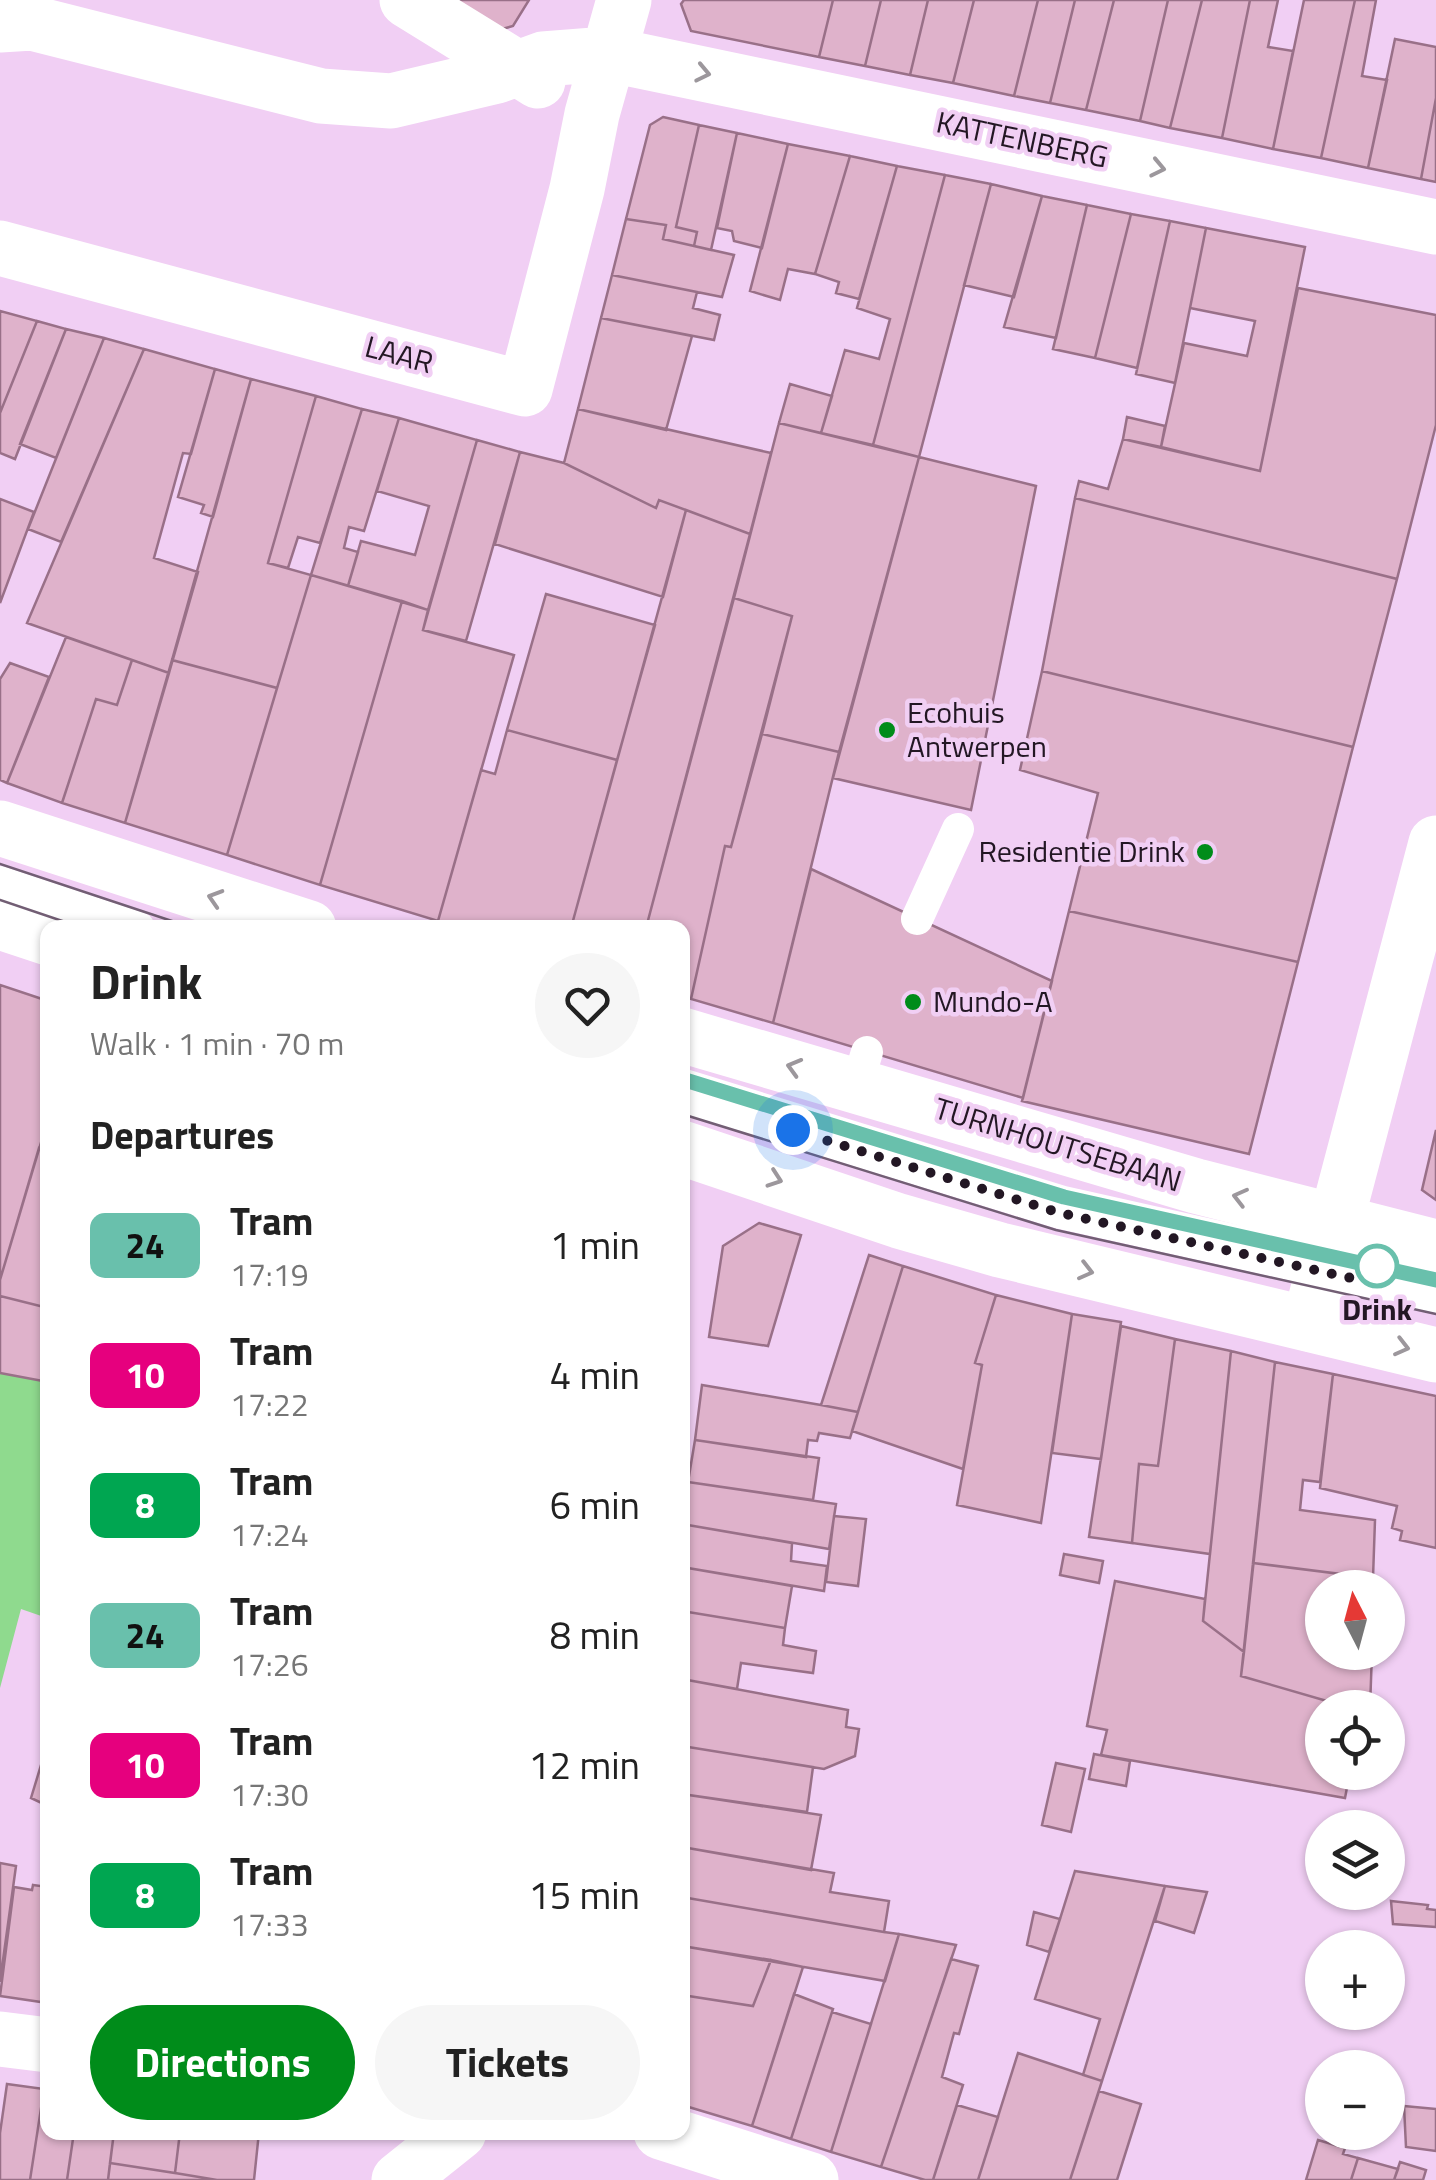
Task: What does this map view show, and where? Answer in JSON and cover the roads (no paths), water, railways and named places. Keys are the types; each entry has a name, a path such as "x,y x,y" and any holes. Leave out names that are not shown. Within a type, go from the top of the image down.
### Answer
{"street":[{"path":"407,0 592,114"},
{"name":"LAAR","path":"0,248 525,390 624,0"},
{"path":"0,25 32,23 321,96 391,101 519,68 542,58 608,54"},
{"name":"KATTENBERG","path":"608,54 1436,226"},
{"path":"0,828 283,920"},
{"path":"1309,1324 1436,843"},
{"path":"0,922 40,935"},
{"name":"TURNHOUTSEBAAN","path":"690,1036 862,1068 1196,1186 1329,1247 1436,1247"},
{"path":"691,1116 898,1221 1436,1355"},
{"path":"0,2038 40,2044"},
{"path":"692,2154 810,2180"}],"lane":[{"path":"917,919 958,829"},
{"path":"0,882 115,920"},
{"path":"691,1116 1060,1213 1329,1247 1436,1297"}],"tram line":[{"path":"0,864 169,920"},
{"path":"0,900 59,920"},
{"path":"690,1081 1064,1197 1436,1279"},
{"name":"24","path":"690,1081 1064,1197 1436,1280"},
{"path":"690,1116 1056,1230 1436,1314"}],"place":[{"name":"Ecohuis Antwerpen","path":"887,730"},
{"name":"Residentie Drink","path":"1205,852"},
{"name":"Mundo-A","path":"913,1002"},
{"name":"Drink","path":"1377,1266"}]}
